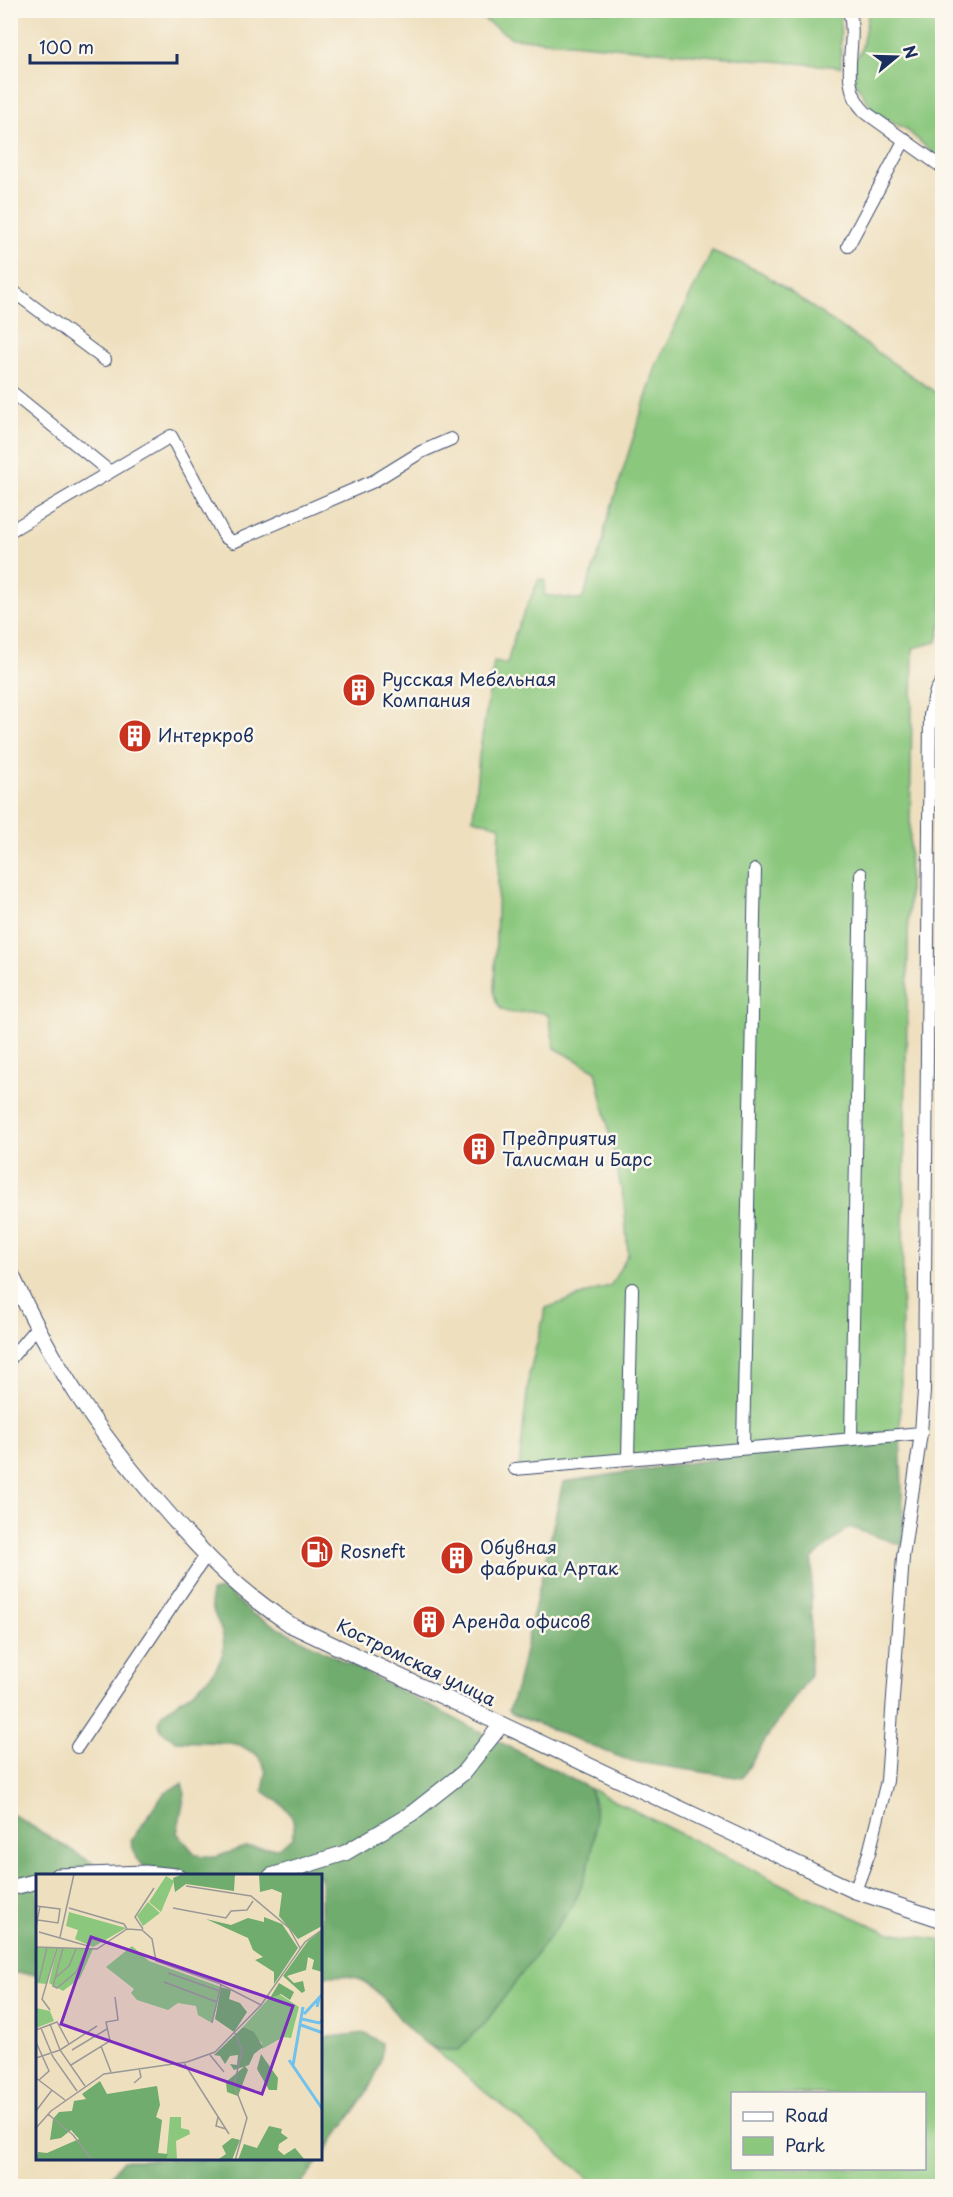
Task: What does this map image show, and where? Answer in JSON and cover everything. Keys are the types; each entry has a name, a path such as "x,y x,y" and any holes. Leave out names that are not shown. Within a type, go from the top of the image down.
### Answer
{"main road":[{"name":"Костромская улица","path":"10,1271 36,1328 82,1406 141,1482 205,1557 251,1599 291,1626 855,1891 942,1920"},
{"path":"277,1874 345,1853 411,1814 463,1773 501,1725"},
{"path":"10,1888 36,1882"}],"street":[{"path":"849,10 853,24 851,93 865,112 942,167"},
{"path":"848,246 905,140"},
{"path":"10,289 105,360"},
{"path":"10,391 110,472"},
{"path":"10,531 171,436 225,537 232,542 374,481 421,452 451,439"},
{"path":"855,1891 869,1853 887,1781 903,1557 921,1433 925,1321 930,715 936,690 942,681"},
{"path":"743,1447 755,870"},
{"path":"851,1438 861,874"},
{"path":"628,1457 632,1289"},
{"path":"10,1359 36,1328"},
{"path":"515,1469 628,1457 921,1433"},
{"path":"77,1747 205,1557"}],"green space":[{"path":"471,11 840,11 841,67 512,38"},
{"path":"869,11 942,11 942,161 906,129 875,113 855,82 855,60 861,51"},
{"path":"712,251 761,272 942,397 942,621 937,642 913,648 900,1431 519,1469 529,1375 546,1308 611,1285 628,1254 624,1202 596,1071 555,1048 548,1015 531,1011 515,1013 503,1010 494,994 500,826 473,819 479,756 494,662 507,664 516,631 539,579 545,580 544,595 582,600 604,539 605,527 657,363"},
{"path":"900,1431 904,1546 849,1527 812,1559 810,1676 767,1737 742,1778 630,1761 512,1714 509,1710 517,1686 563,1482"},
{"path":"220,1590 229,1593 252,1614 589,1788 595,1817 593,1847 585,1877 573,1905 488,2019 459,2050 438,2049 424,2042 414,2034 379,1994 359,1979 345,1976 322,1976 322,1874 152,1874 136,1858 131,1841 165,1792 182,1784 185,1794 177,1833 196,1855 216,1857 245,1847 278,1848 293,1837 291,1815 282,1804 263,1791 266,1773 257,1755 240,1745 230,1743 176,1741 161,1730 158,1721 163,1713 205,1681 220,1661 223,1637 213,1609 211,1592"},
{"path":"589,1788 795,1891 887,1932 942,1940 942,2186 598,2186 428,2044 437,2049 596,1805"},
{"path":"10,1813 111,1874 36,1874 36,1974 11,1973"},
{"path":"366,2033 381,2043 381,2056 370,2086 322,2156 322,2038"},
{"path":"122,2161 318,2161 300,2186 103,2186"}],"place":[{"name":"Русская Мебельная Компания","path":"359,690"},
{"name":"Интеркров","path":"135,736"},
{"name":"Предприятия Талисман и Барс","path":"479,1149"},
{"name":"Rosneft","path":"317,1552"},
{"name":"Обувная фабрика Артак","path":"457,1558"},
{"name":"Аренда офисов","path":"429,1622"}]}
